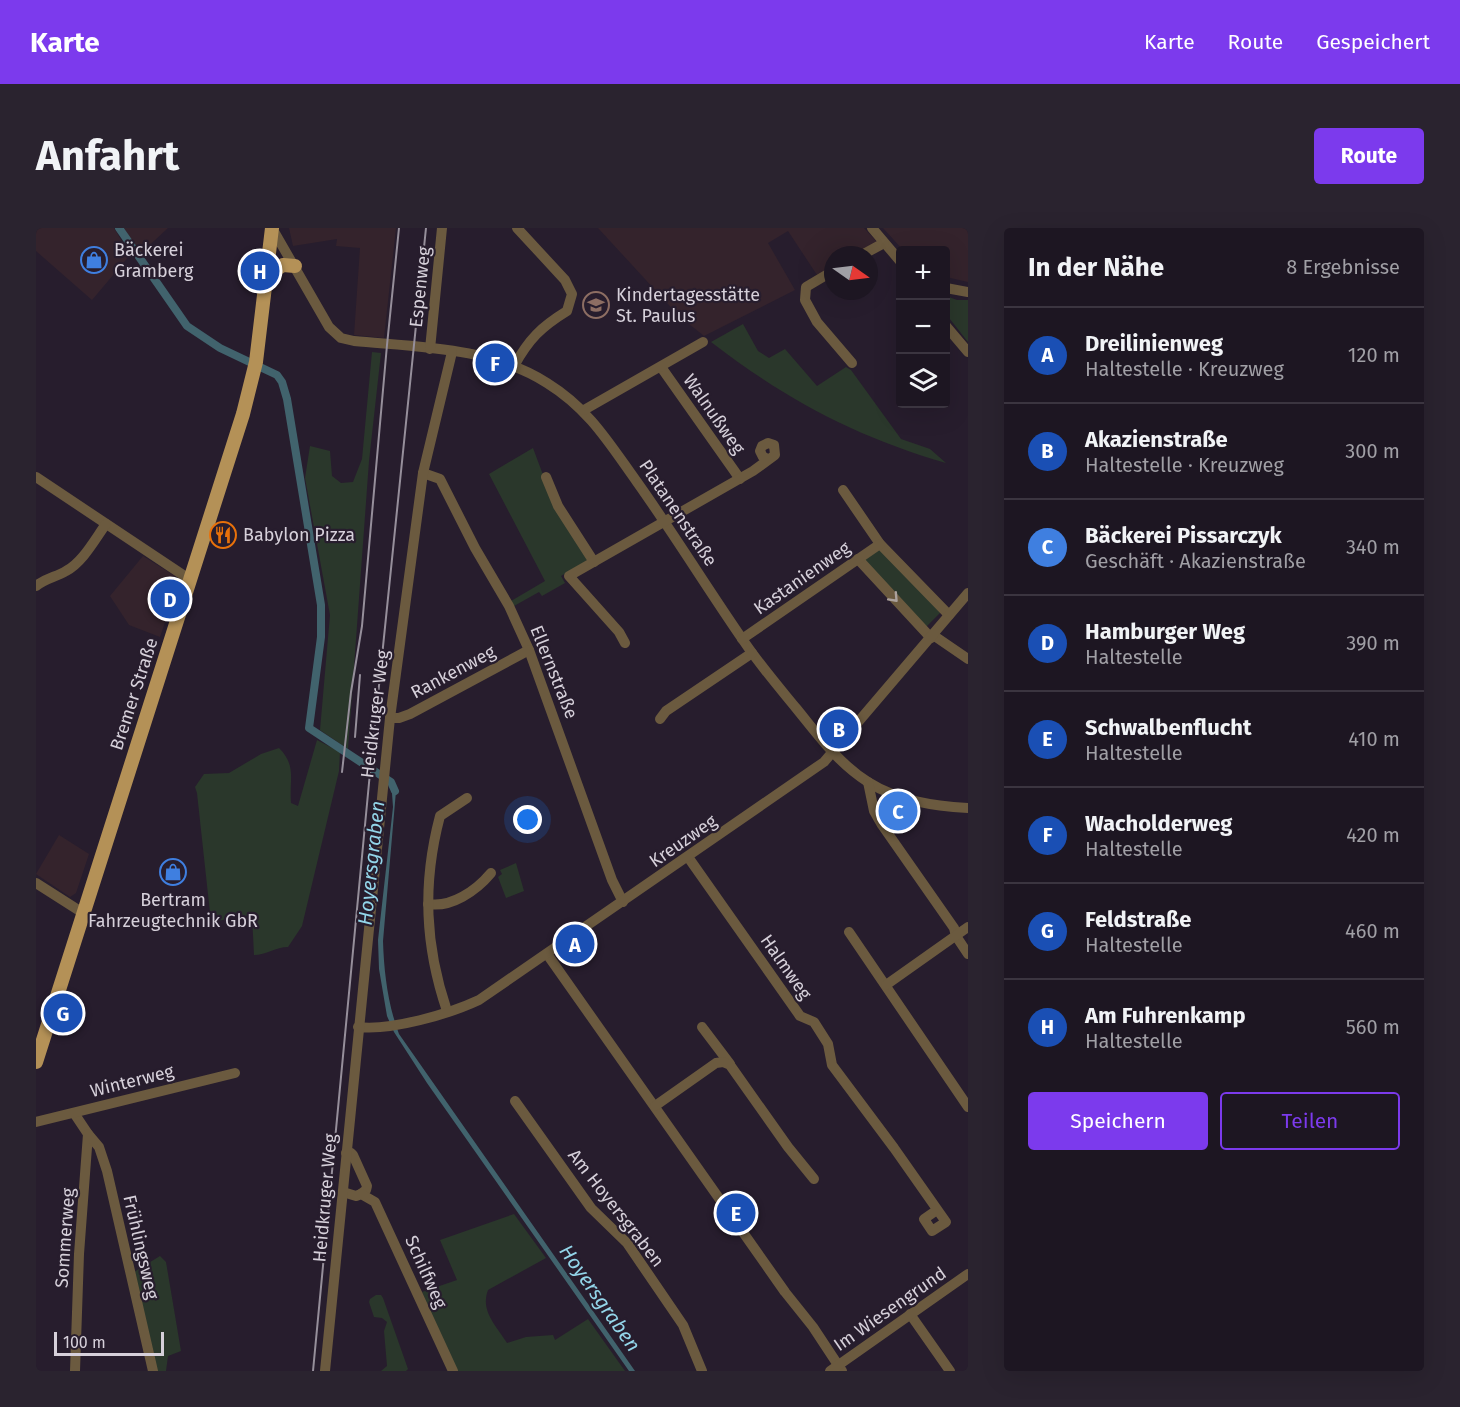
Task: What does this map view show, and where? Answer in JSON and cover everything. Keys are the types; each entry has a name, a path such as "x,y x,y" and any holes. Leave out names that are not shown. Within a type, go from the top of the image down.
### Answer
{"main road":[{"name":"Bremer Straße","path":"36,1062 243,414 255,366 272,228"},
{"path":"267,275 284,265 295,266"}],"street":[{"path":"272,228 295,266"},
{"name":"Espenweg","path":"430,349 442,228"},
{"path":"514,366 531,337 567,311 572,294 565,280 517,228"},
{"path":"872,228 896,256"},
{"path":"878,246 884,243"},
{"name":"Platanenstraße","path":"295,266 329,327 336,335 354,341 490,358 514,366 547,382 584,410 665,521 752,653 832,752 868,782 911,801 968,808"},
{"path":"824,276 806,287 806,300 817,322 852,363"},
{"path":"950,289 968,292"},
{"path":"950,332 968,352"},
{"path":"584,410 703,342"},
{"name":"Heidkruger Weg","path":"325,1371 390,718 423,473 452,352"},
{"name":"Walnußweg","path":"661,367 740,479"},
{"path":"625,643 619,632 569,576 740,479 768,459"},
{"name":"Ellernstraße","path":"423,473 440,480 475,548 509,606 529,650 612,880 623,902"},
{"path":"36,477 189,579"},
{"path":"546,477 558,506 594,562"},
{"path":"843,490 880,544 949,615"},
{"path":"36,586 45,579 66,572 79,560 106,524"},
{"name":"Kastanienweg","path":"742,639 880,544"},
{"path":"858,559 932,637 968,659"},
{"name":"Kreuzweg","path":"358,1027 388,1027 479,1000 824,762 968,593"},
{"name":"Rankenweg","path":"390,718 410,714 529,650"},
{"path":"660,719 666,711 752,653"},
{"path":"868,782 874,811 878,818 954,928 956,936 968,954"},
{"path":"447,1011 429,938 428,904 435,837 440,816 467,798"},
{"name":"Halmweg","path":"688,857 800,1016 814,1022 828,1044 832,1065 937,1210"},
{"path":"428,904 446,905 491,873"},
{"path":"36,883 83,913"},
{"path":"886,985 968,927"},
{"path":"849,932 968,1107"},
{"path":"547,954 785,1292 813,1327 837,1369"},
{"path":"702,1027 788,1147 814,1179"},
{"path":"654,1106 716,1063 723,1062 730,1065"},
{"name":"Winterweg","path":"36,1122 236,1073"},
{"name":"Am Hoyersgraben","path":"515,1101 591,1208 627,1243 683,1325 702,1371"},
{"path":"74,1113 88,1134"},
{"name":"Sommerweg","path":"75,1371 79,1254 88,1134"},
{"name":"Frühlingsweg","path":"88,1134 99,1147 107,1171 153,1371"},
{"path":"343,1192 356,1196 366,1190 367,1186 353,1155 346,1153"},
{"name":"Schilfweg","path":"361,1194 375,1202 379,1209 453,1371"},
{"name":"Im Wiesengrund","path":"837,1369 968,1274"},
{"path":"910,1314 950,1371"}],"shaded area":[{"path":"36,228 114,228 130,255 92,300 36,251"},
{"path":"124,228 168,228 139,255"},
{"path":"289,228 396,228 384,338 354,335 360,248 336,246 337,239 293,246"},
{"path":"598,228 864,228 877,242 871,246 824,246 824,275 819,278 788,231 768,243 795,290 704,336 679,316"},
{"path":"883,228 968,228 968,282 950,278 950,246 899,246"},
{"path":"143,556 175,576 178,585 160,637 129,625 110,596"},
{"path":"59,835 89,854 76,893 70,897 36,874"}],"green space":[{"path":"950,297 968,300 968,342 950,319"},
{"path":"743,324 758,351 769,358 785,349 817,386 846,367 851,370 901,439 930,449 946,463 882,441 822,414 766,381 711,342"},
{"path":"372,352 381,353 369,461 348,749 320,730 330,615 305,478 310,446 330,451 332,476 341,483 353,482 362,459"},
{"path":"533,448 555,507 588,560 561,576 565,583 542,596 539,592 514,606 511,601 545,581 489,474"},
{"path":"880,549 942,611 925,628 864,560"},
{"path":"317,740 340,752 339,771 302,926 288,947 254,955 252,915 211,922 195,787 204,774 229,773 261,754 279,748 290,767 291,803 298,806"},
{"path":"516,863 524,891 506,898 498,877 502,874 500,870"},
{"path":"514,1214 546,1258 488,1290 486,1305 488,1311 507,1343 526,1337 553,1335 555,1340 588,1319 625,1371 457,1371 422,1292 457,1280 440,1240"},
{"path":"160,1256 166,1262 181,1351 168,1356 166,1371 157,1371 134,1272"},
{"path":"376,1295 381,1295 383,1298 408,1369 406,1371 381,1371 387,1366 384,1331 387,1322 382,1318 374,1317 369,1302"}],"water":[{"path":"391,780 396,791 383,941 387,989 399,1034 635,1371 629,1371 427,1083 394,1032 387,1016 379,969 378,940 393,807"}],"waterway":[{"name":"Hoyersgraben","path":"119,228 187,326 220,348 277,375 282,382 287,399 321,605 321,637 309,728 391,782 395,791"}],"railway":[{"path":"342,772 351,692 362,626 399,228"},
{"path":"313,1371 369,783 426,228"},
{"path":"355,737 360,675"}],"place":[{"name":"Bäckerei Gramberg","path":"94,260"},
{"name":"Am Fuhrenkamp","path":"260,271"},
{"name":"Kindertagesstätte St. Paulus","path":"596,305"},
{"name":"Wacholderweg","path":"495,363"},
{"name":"Babylon Pizza","path":"223,535"},
{"name":"Hamburger Weg","path":"170,599"},
{"name":"Akazienstraße","path":"839,729"},
{"name":"Bäckerei Pissarczyk","path":"898,811"},
{"name":"Bertram Fahrzeugtechnik GbR","path":"173,872"},
{"name":"Dreilinienweg","path":"575,944"},
{"name":"Feldstraße","path":"63,1013"},
{"name":"Schwalbenflucht","path":"736,1213"}]}
